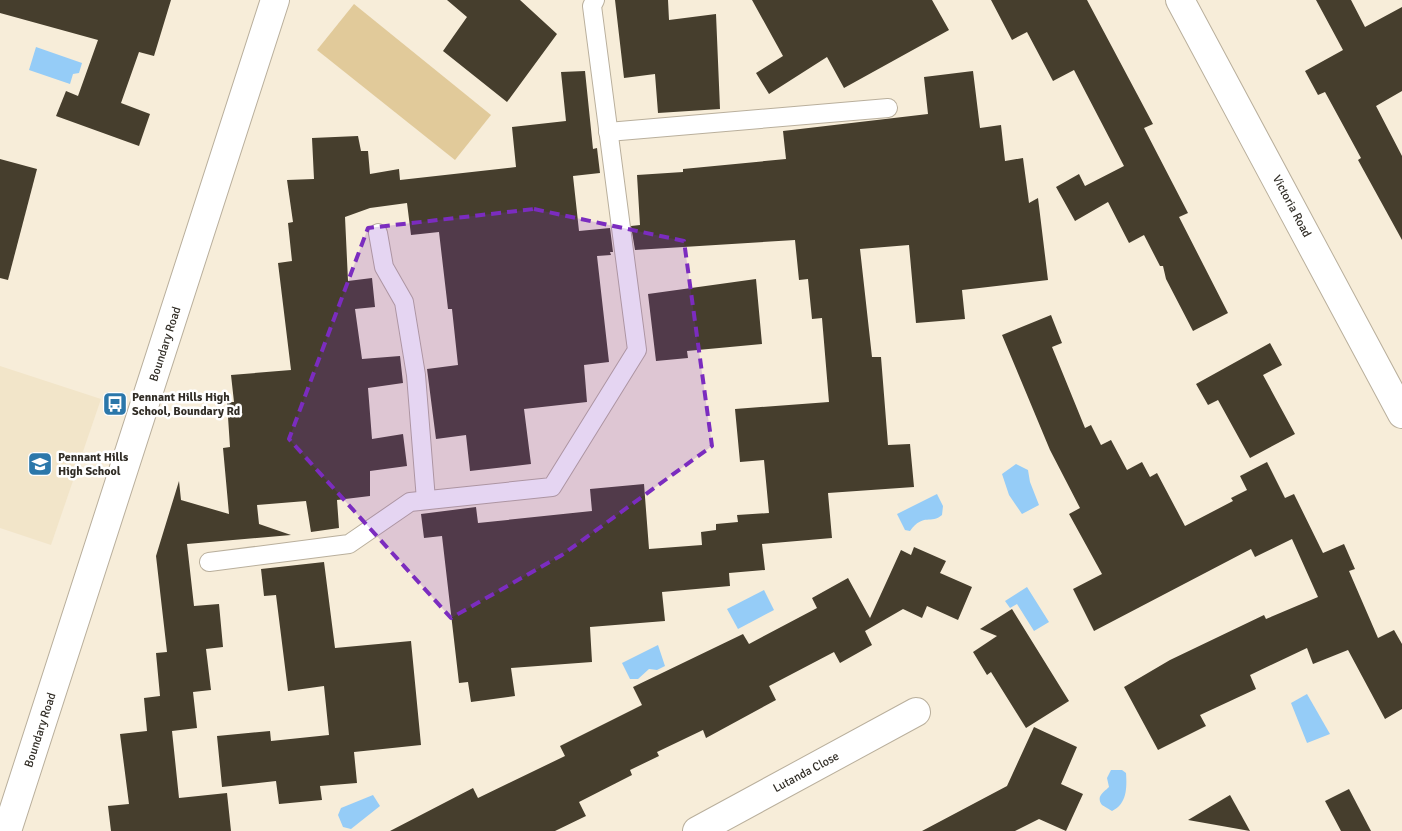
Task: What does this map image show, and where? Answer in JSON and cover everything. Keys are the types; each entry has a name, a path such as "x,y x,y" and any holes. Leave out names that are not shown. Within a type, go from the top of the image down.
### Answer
{"main road":[{"name":"Boundary Road","path":"7,831 275,0"},
{"name":"Victoria Road","path":"1180,0 1402,414"},
{"name":"Lutanda Close","path":"697,831 916,712"}],"lane":[{"path":"209,562 349,544 410,502 552,487 637,350 592,6 595,0"},
{"path":"608,132 888,108"},
{"path":"378,233 384,267 404,302 416,375 426,500"}],"highlighted area":[{"path":"534,209 684,241 712,446 562,555 451,618 289,439 368,228"}],"shaded area":[{"path":"354,4 491,115 455,160 317,50"},
{"name":"Pennant Hills High School","path":"0,366 101,399 51,545 0,528"}],"water":[{"path":"36,47 82,63 79,73 73,74 70,84 29,70"},
{"path":"1016,464 1028,470 1030,482 1039,505 1022,514 1009,495 1002,474"},
{"path":"937,494 943,506 942,515 938,518 919,522 910,531 905,530 897,514"},
{"path":"1027,587 1049,622 1034,631 1017,604 1010,608 1005,601"},
{"path":"764,590 774,610 738,629 727,609"},
{"path":"658,645 665,666 657,670 649,669 638,679 630,679 622,663"},
{"path":"1307,694 1330,734 1307,743 1291,703"},
{"path":"1111,770 1122,770 1126,773 1125,795 1121,804 1112,811 1100,802 1101,795 1109,787 1107,778"},
{"path":"373,795 380,806 351,829 343,827 338,815 341,808"}],"building":[{"path":"0,0 171,0 154,56 139,52 121,103 150,114 139,146 56,116 66,91 78,96 98,40 0,13"},
{"path":"447,0 520,0 557,34 507,102 443,51 467,17"},
{"path":"615,0 668,0 669,20 716,14 720,109 658,113 655,74 624,78"},
{"path":"752,0 932,0 949,30 844,88 827,57 769,94 756,73 783,56"},
{"path":"991,0 1087,0 1153,124 1144,128 1188,213 1179,217 1228,313 1193,331 1166,279 1163,266 1160,266 1144,235 1129,243 1108,202 1075,221 1056,187 1079,174 1085,186 1124,166 1074,70 1053,81 1027,32 1012,40"},
{"path":"1316,0 1351,0 1365,27 1402,7 1402,91 1376,106 1402,156 1402,240 1358,160 1361,158 1325,92 1318,95 1305,71 1343,50"},
{"path":"585,71 593,149 597,148 600,173 573,176 579,231 610,228 613,252 610,252 611,255 597,256 609,362 584,365 587,402 524,409 531,464 470,471 466,435 436,439 427,369 458,365 452,309 448,309 439,232 411,235 407,203 370,208 345,217 348,281 372,278 375,307 355,309 362,359 400,356 403,383 368,388 372,439 403,434 407,466 370,471 370,496 337,500 339,528 311,532 306,501 257,505 259,524 291,535 187,544 194,606 219,604 223,647 206,649 211,690 193,692 197,728 172,731 179,798 227,793 231,831 111,831 108,806 129,804 120,734 147,731 144,698 160,696 156,653 167,652 156,556 179,481 181,500 229,514 223,448 230,447 227,402 234,402 231,375 291,370 278,263 292,261 288,223 293,222 287,180 314,179 312,138 358,136 361,151 368,151 370,174 399,169 400,180 516,167 512,127 566,121 561,72"},
{"path":"973,71 980,128 1001,125 1005,161 1023,158 1029,203 1038,198 1048,280 962,290 965,319 916,323 909,245 860,249 872,357 881,357 888,445 910,444 914,487 828,493 832,538 762,544 765,570 729,573 730,586 662,592 665,621 590,627 592,662 511,668 515,696 471,702 468,682 459,683 442,536 424,538 421,514 476,507 478,523 592,511 590,489 644,484 649,549 702,545 701,532 716,530 716,524 738,522 737,515 769,513 764,460 740,462 735,409 829,402 822,318 812,319 808,279 799,280 795,240 635,250 631,226 640,225 637,175 683,172 683,169 786,159 783,131 928,114 924,77"},
{"path":"0,159 37,169 8,280 0,278"},
{"path":"756,279 762,344 687,351 688,358 656,361 648,294"},
{"path":"1051,315 1062,343 1052,347 1085,428 1091,425 1101,445 1111,440 1127,470 1142,462 1150,477 1157,473 1185,526 1233,501 1231,498 1247,490 1240,476 1267,462 1285,498 1294,494 1323,553 1344,544 1355,569 1349,571 1378,638 1394,630 1402,644 1402,709 1385,719 1348,650 1313,664 1307,648 1250,675 1256,689 1200,715 1206,726 1158,750 1124,687 1170,660 1264,615 1266,619 1318,597 1292,539 1255,557 1251,549 1094,631 1073,589 1102,574 1069,514 1080,508 1050,450 1002,335"},
{"path":"1270,343 1282,365 1263,375 1295,434 1250,458 1218,400 1208,405 1196,384"},
{"path":"914,547 946,561 940,573 972,587 958,620 927,606 922,618 903,609 865,631 872,645 840,663 834,652 769,686 776,700 706,738 703,730 657,752 659,756 630,770 632,775 579,802 586,816 555,831 390,831 473,788 478,798 565,756 560,746 642,705 633,687 743,634 749,644 817,608 812,598 848,578 870,618 901,550 911,555"},
{"path":"324,562 335,648 411,641 421,745 354,752 357,783 320,786 322,800 279,804 276,781 222,787 217,736 270,731 271,741 329,735 324,686 288,691 276,595 264,596 261,569"},
{"path":"1012,609 1069,701 1026,728 991,672 987,675 973,652 997,636 980,629"},
{"path":"1034,727 1077,747 1061,784 1083,794 1066,831 1039,819 1015,831 922,831 1007,786"},
{"path":"1349,789 1371,831 1341,831 1325,801"},
{"path":"1230,795 1250,831 1188,820"}],"place":[{"name":"Pennant Hills High School, Boundary Rd","path":"115,404"},
{"name":"Pennant Hills High School","path":"40,464"}]}
